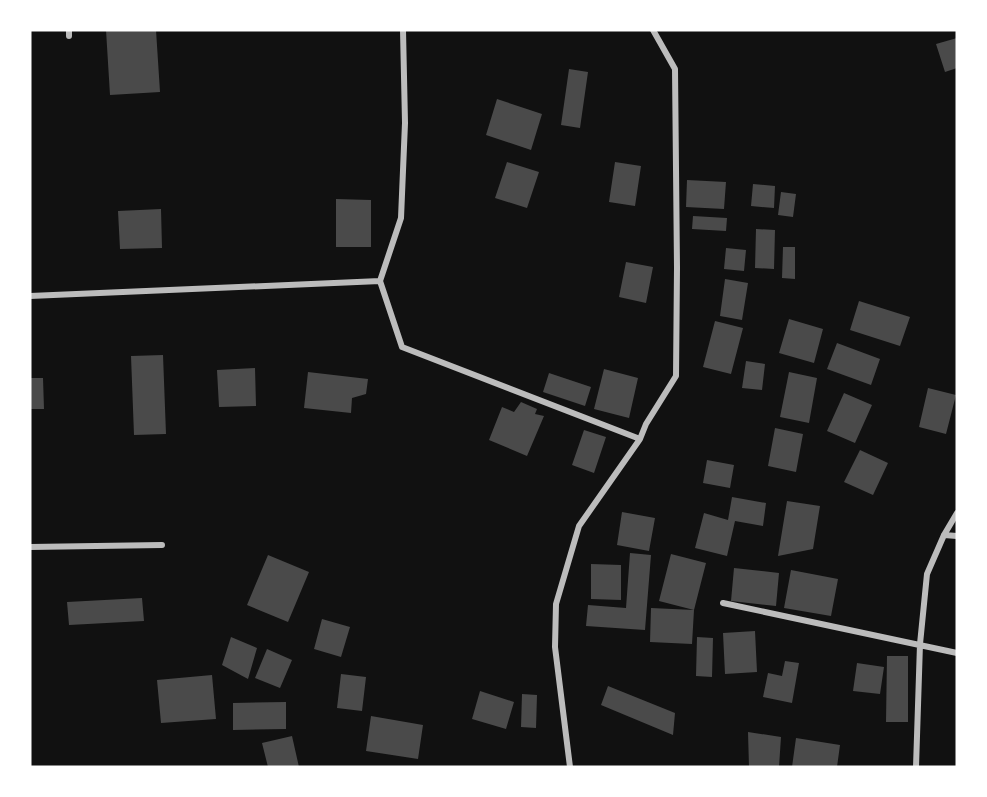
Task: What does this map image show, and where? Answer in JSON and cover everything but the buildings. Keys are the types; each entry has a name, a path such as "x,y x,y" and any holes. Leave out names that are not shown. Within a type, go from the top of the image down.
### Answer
{"street":[{"path":"403,30 405,123 401,218 380,281 402,347 640,439"},
{"path":"570,767 555,647 556,604 579,526 640,439 646,424 676,376 675,69 652,30"},
{"path":"30,296 380,281"},
{"path":"916,767 921,644 927,574 944,535 957,513"},
{"path":"944,535 957,536"},
{"path":"30,547 162,545"},
{"path":"723,603 957,653"}]}
